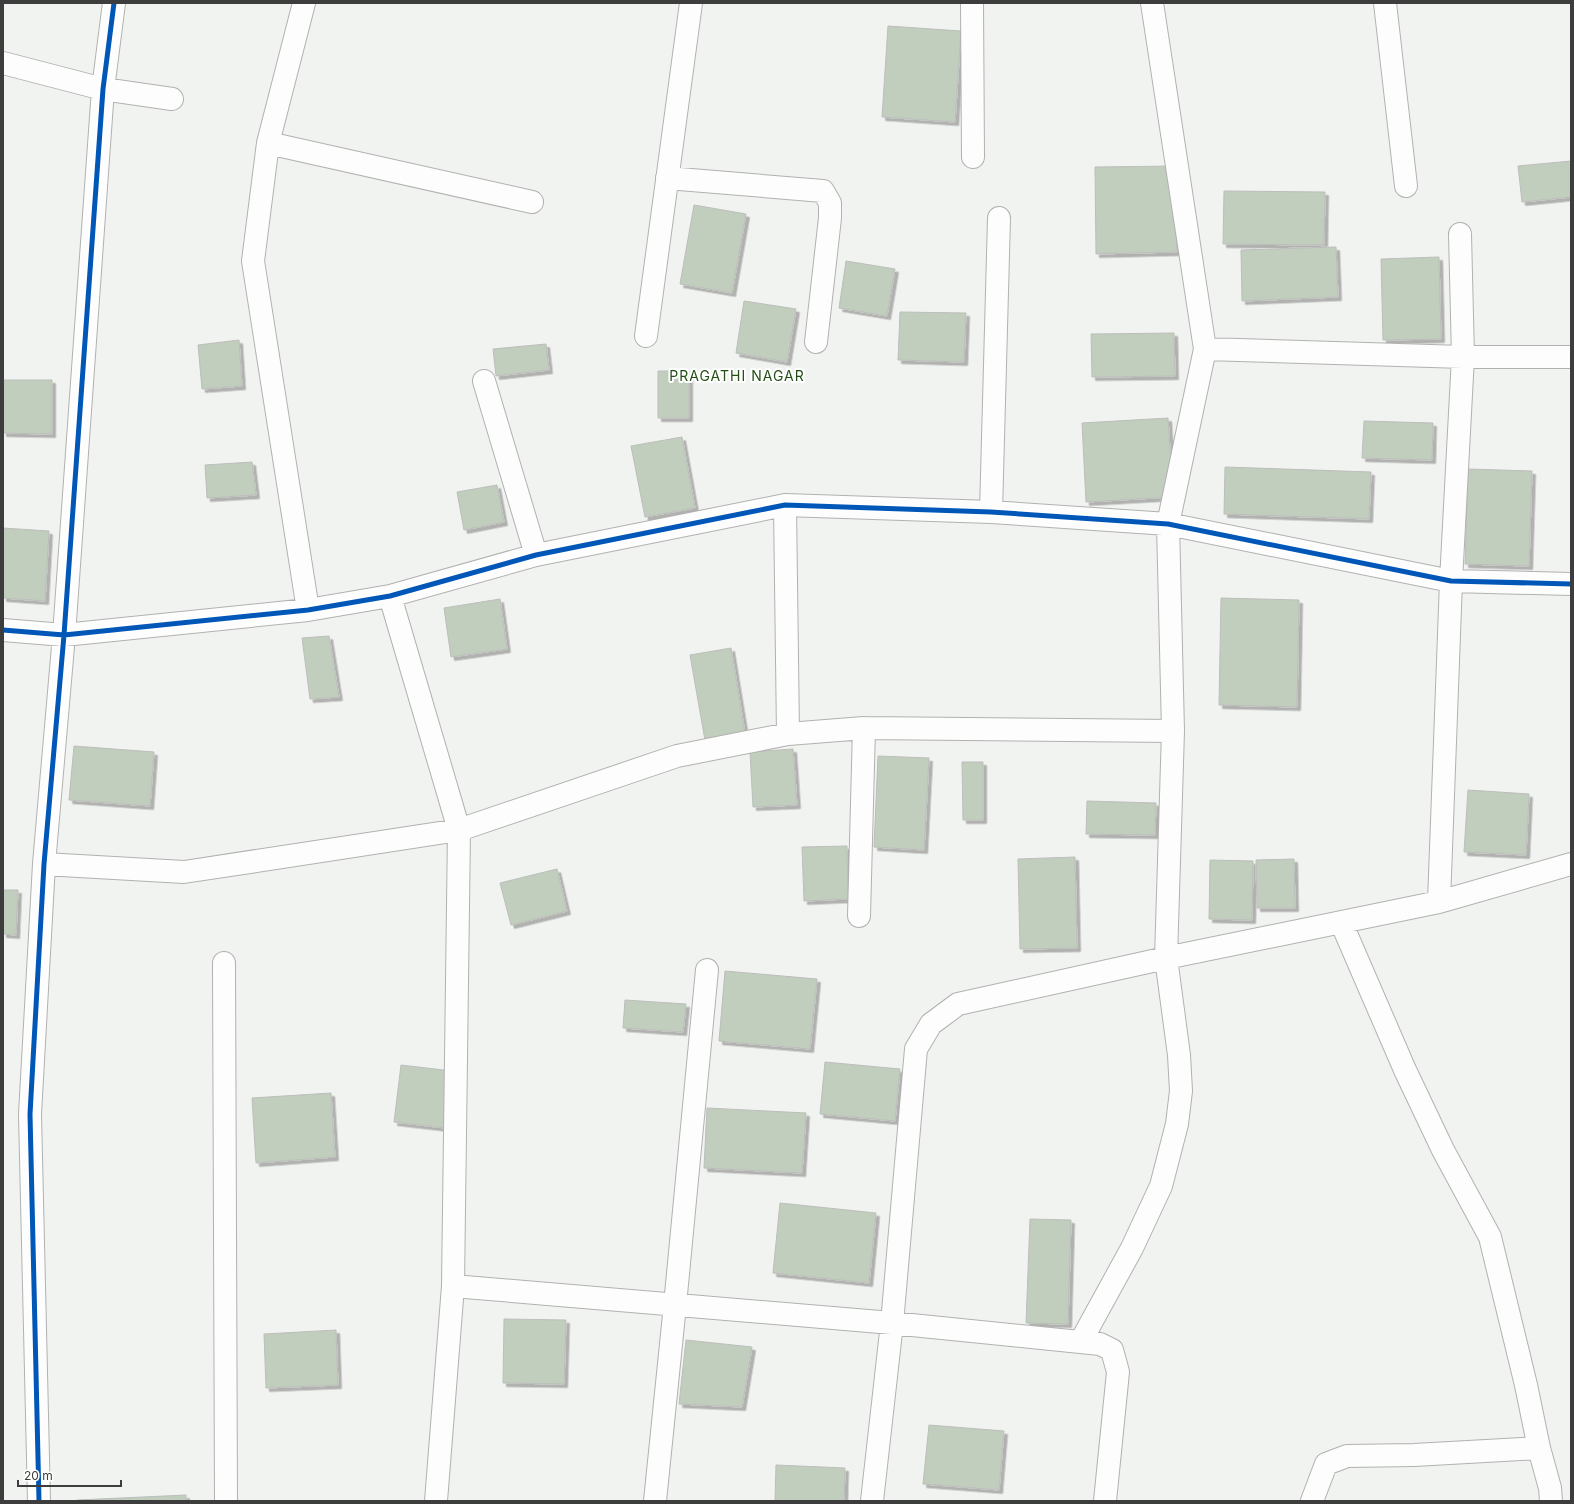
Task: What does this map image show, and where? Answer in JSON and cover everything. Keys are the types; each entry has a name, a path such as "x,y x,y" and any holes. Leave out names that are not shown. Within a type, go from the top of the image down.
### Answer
{"street":[{"path":"38,1501 30,1114 44,864 64,635 103,89 114,3"},
{"path":"304,3 268,143 253,260 308,610"},
{"path":"646,336 692,3"},
{"path":"972,3 973,157"},
{"path":"1081,1341 1132,1248 1161,1186 1177,1124 1181,1091 1179,1055 1166,958 1173,731 1168,524 1205,349 1152,3"},
{"path":"1385,3 1406,186"},
{"path":"3,63 103,89 172,99"},
{"path":"268,143 532,202"},
{"path":"667,178 823,191 830,203 830,218 816,342"},
{"path":"991,512 998,218"},
{"path":"1439,902 1451,581 1463,357 1460,234"},
{"path":"1205,349 1463,357 1571,357"},
{"path":"484,381 536,556"},
{"path":"3,630 64,635 308,610 390,596 536,556 785,505 991,512 1168,524 1451,581 1571,584"},
{"path":"785,505 788,734"},
{"path":"390,596 459,830 453,1286 436,1501"},
{"path":"44,864 184,872 459,830 677,756 788,734 864,728 1173,731"},
{"path":"859,916 864,728"},
{"path":"872,1501 892,1323 916,1049 931,1024 958,1004 1166,958 1439,902 1571,864"},
{"path":"1341,922 1405,1070 1443,1150 1490,1237 1526,1385 1539,1448 1550,1488 1551,1501"},
{"path":"224,963 226,1501"},
{"path":"655,1501 707,970"},
{"path":"453,1286 892,1323 1100,1344 1112,1350 1118,1372 1105,1501"},
{"path":"1312,1501 1326,1464 1347,1456 1375,1457 1450,1454 1539,1448"}],"building":[{"path":"888,26 961,31 955,122 882,117"},
{"path":"1571,161 1571,197 1522,202 1518,166"},
{"path":"1175,166 1177,252 1096,254 1095,167"},
{"path":"1224,191 1325,192 1324,245 1223,244"},
{"path":"694,205 746,214 732,293 680,284"},
{"path":"1336,247 1338,297 1242,301 1241,250"},
{"path":"1439,257 1441,339 1383,340 1381,259"},
{"path":"846,261 895,269 887,316 839,308"},
{"path":"744,301 796,309 787,362 736,353"},
{"path":"900,312 966,313 964,362 898,360"},
{"path":"1174,333 1175,376 1092,377 1091,334"},
{"path":"239,340 242,386 202,389 198,345"},
{"path":"546,344 549,370 496,376 493,349"},
{"path":"658,371 689,371 689,418 658,418"},
{"path":"3,380 52,380 52,434 3,433"},
{"path":"1168,418 1173,497 1086,502 1082,423"},
{"path":"1364,421 1433,423 1432,460 1362,458"},
{"path":"682,437 695,508 645,517 631,446"},
{"path":"252,462 256,495 207,498 205,465"},
{"path":"1225,467 1371,472 1369,519 1224,514"},
{"path":"1468,469 1532,471 1529,566 1465,564"},
{"path":"497,485 504,522 464,530 457,492"},
{"path":"3,528 49,531 45,601 3,598"},
{"path":"1221,598 1299,600 1297,707 1219,705"},
{"path":"500,599 507,649 451,657 444,608"},
{"path":"329,636 339,697 310,699 302,638"},
{"path":"731,648 746,739 706,746 690,655"},
{"path":"74,746 154,752 150,806 69,800"},
{"path":"793,749 797,805 753,807 750,752"},
{"path":"878,756 929,758 924,850 874,847"},
{"path":"962,762 983,762 983,820 963,820"},
{"path":"1468,790 1529,794 1526,855 1464,852"},
{"path":"1087,801 1156,803 1155,835 1086,834"},
{"path":"847,846 848,899 804,901 802,847"},
{"path":"1075,857 1077,948 1020,949 1018,859"},
{"path":"1294,859 1295,908 1257,908 1256,860"},
{"path":"1210,860 1253,861 1252,920 1209,919"},
{"path":"557,869 567,911 511,925 500,883"},
{"path":"3,890 18,890 16,935 3,934"},
{"path":"725,971 817,979 810,1049 719,1041"},
{"path":"625,1000 686,1004 683,1032 623,1028"},
{"path":"825,1062 900,1069 895,1121 820,1114"},
{"path":"401,1065 452,1071 445,1128 394,1122"},
{"path":"331,1093 335,1157 256,1163 252,1098"},
{"path":"707,1108 806,1113 802,1173 704,1168"},
{"path":"780,1203 876,1213 869,1283 773,1273"},
{"path":"1030,1219 1071,1220 1068,1324 1026,1323"},
{"path":"504,1319 566,1320 564,1384 503,1383"},
{"path":"336,1330 338,1385 266,1388 264,1334"},
{"path":"686,1340 752,1347 742,1407 679,1404"},
{"path":"929,1425 1004,1431 999,1490 923,1484"},
{"path":"776,1465 845,1468 844,1501 775,1501"},
{"path":"186,1495 186,1501 77,1501 77,1500"}],"cycle path":[{"path":"39,1501 30,1114 44,864 64,635 103,89 114,3"},
{"path":"3,630 64,635 308,610 390,596 536,555 785,505 991,512 1168,524 1451,581 1571,584"}],"district":[{"name":"PRAGATHI NAGAR","path":"737,376"}]}
